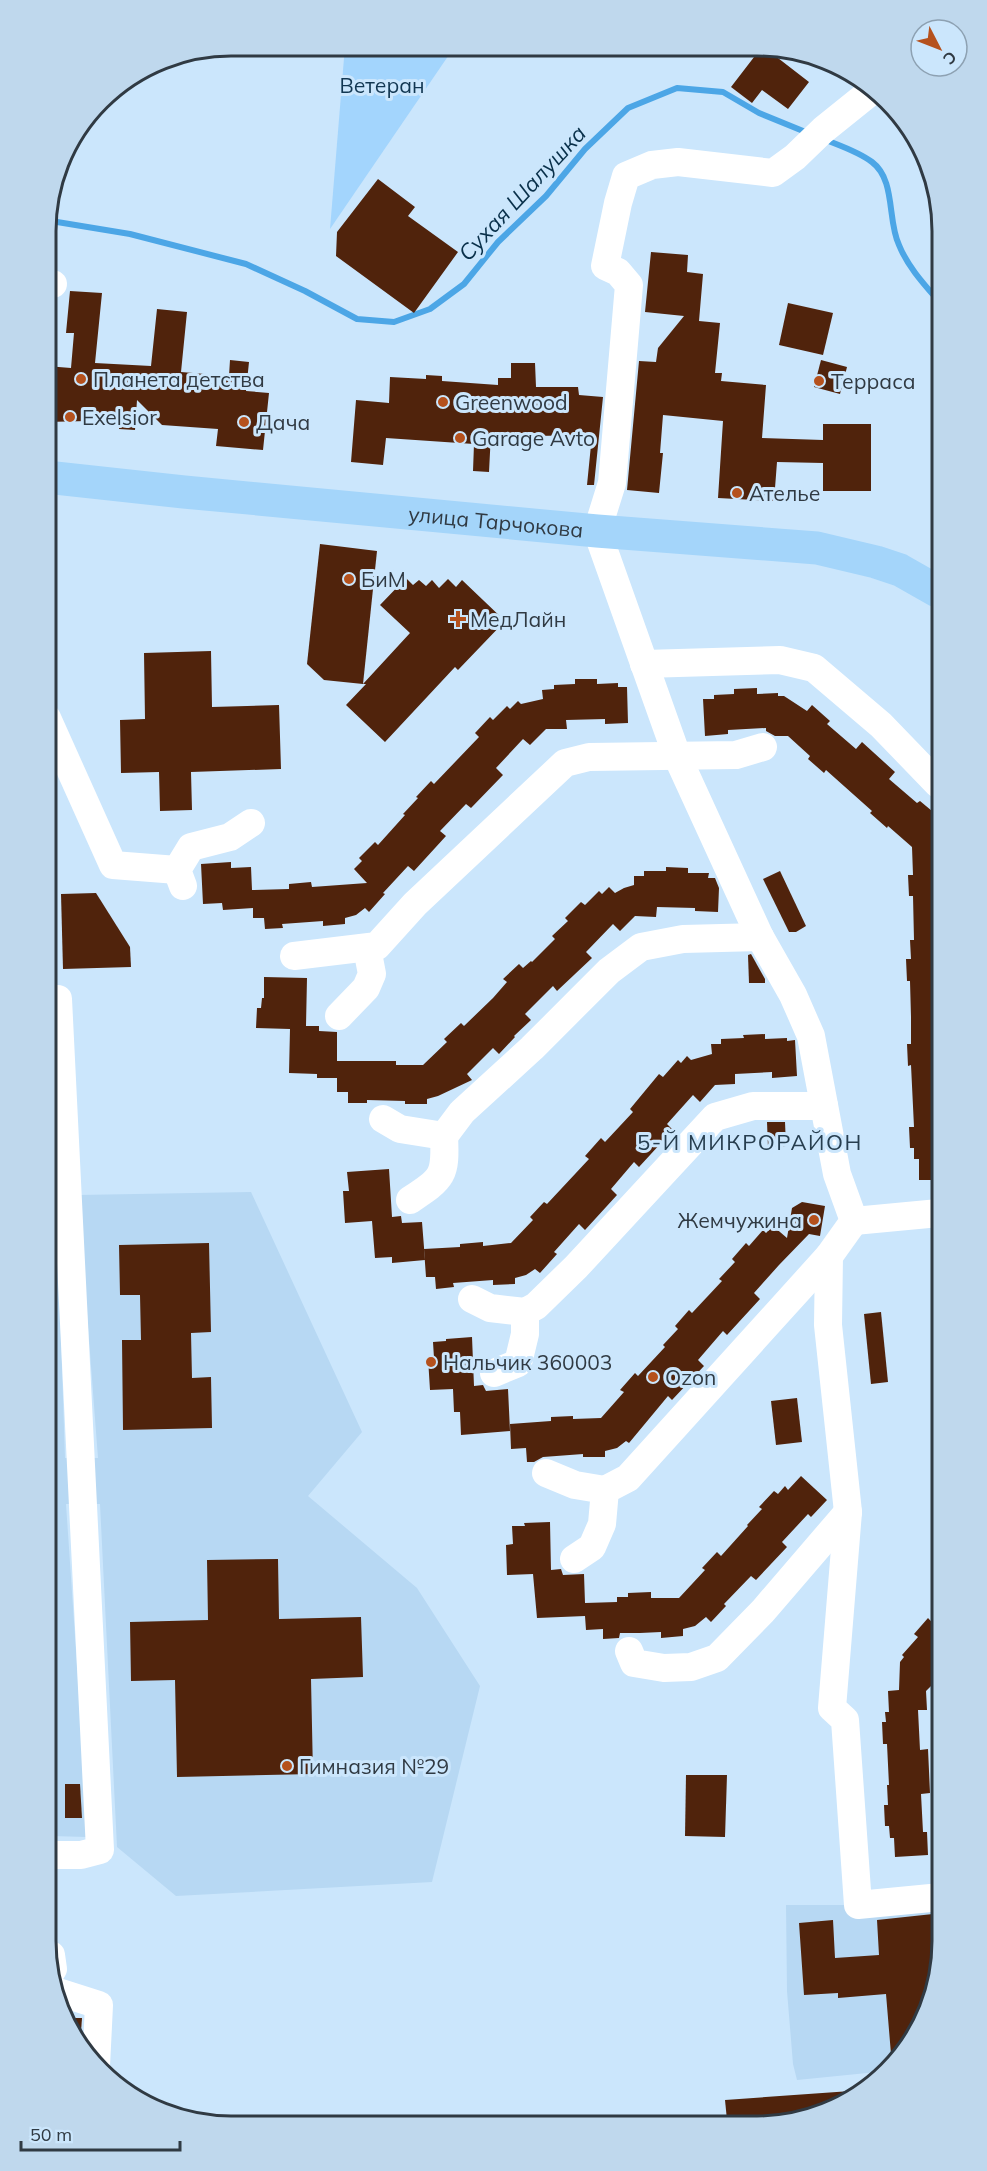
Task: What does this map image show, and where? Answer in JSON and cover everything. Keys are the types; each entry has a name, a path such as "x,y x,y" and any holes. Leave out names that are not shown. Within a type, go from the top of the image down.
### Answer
{"main road":[{"name":"улица Тарчокова","path":"56,478 597,531 817,548 884,565 908,574 932,588"}],"lane":[{"path":"854,1221 837,1174 811,1036 793,995 760,937 677,756 597,531 612,483 629,285 618,272 605,266 626,176 652,165 678,162 773,173 795,158 823,130 867,95"},
{"path":"644,664 780,660 814,668 881,725 932,777"},
{"path":"56,737 113,865 180,878 191,848 230,837 251,823"},
{"path":"294,956 377,946 415,904 565,763 589,757 736,755 763,747"},
{"path":"410,1200 438,1181 445,1163 444,1136 462,1112 532,1048 609,971 641,947 683,939 760,937"},
{"path":"339,1016 366,988 372,974 367,948"},
{"path":"55,1855 81,1855 100,1850 58,999"},
{"path":"472,1299 490,1308 525,1312 536,1306 576,1267 715,1117 753,1106 824,1106"},
{"path":"383,1119 400,1130 444,1136"},
{"path":"546,1473 574,1485 605,1490 628,1478 829,1256 854,1221 931,1214"},
{"path":"829,1256 828,1325 848,1512 832,1708 845,1720 858,1905 931,1898"},
{"path":"494,1373 518,1363 525,1334 525,1312"},
{"path":"574,1559 592,1547 602,1524 605,1490"},
{"path":"629,1652 633,1663 664,1668 691,1667 717,1658 763,1611 848,1512"},
{"path":"64,1994 99,2005 97,2052"}],"shaded area":[{"name":"Гимназия №29","path":"251,1192 362,1432 308,1496 417,1588 480,1686 432,1882 176,1896 117,1847 100,1504 66,1504 87,1837 55,1836 55,1219 65,1458 98,1458 78,1195"},
{"path":"931,1898 931,1952 926,1986 902,2038 888,2056 870,2073 797,2080 793,2064 787,1991 786,1905 858,1905"}],"green space":[{"name":"Ветеран","path":"344,56 448,56 330,229"}],"building":[{"path":"755,56 777,57 809,82 788,109 762,90 752,103 731,87"},
{"path":"378,179 415,207 408,216 458,252 414,313 336,256 337,232"},
{"path":"651,252 688,255 687,272 703,274 699,321 720,323 715,373 722,373 721,381 766,385 762,438 823,440 823,424 871,424 871,491 823,491 823,463 777,462 774,501 718,498 723,421 663,415 660,453 663,453 659,493 627,490 639,361 656,362 658,348 684,316 645,312"},
{"path":"70,291 102,293 95,363 151,366 157,309 187,312 181,372 229,376 230,360 249,362 246,391 269,393 263,450 216,446 218,429 162,425 137,400 135,430 119,429 119,423 56,422 56,367 71,368 74,333 66,333"},
{"path":"788,303 833,313 823,355 779,345"},
{"path":"821,360 847,367 840,394 814,387"},
{"path":"511,363 535,363 536,387 578,387 579,395 603,397 594,485 587,485 592,435 535,436 535,433 491,433 489,472 473,471 474,444 386,438 383,465 351,462 356,400 389,403 390,377 426,379 426,375 442,376 442,381 498,385 498,378 511,378"},
{"path":"320,544 377,551 363,684 324,680 307,664"},
{"path":"406,578 413,585 419,580 426,586 432,580 439,588 448,579 456,587 462,580 505,621 458,670 455,667 385,742 346,705 410,633 380,605"},
{"path":"211,651 212,707 279,705 281,769 191,772 192,810 160,811 159,772 121,773 120,720 145,719 144,653"},
{"path":"575,679 597,679 597,684 618,683 618,687 627,687 628,723 605,724 605,719 566,720 567,729 546,729 530,745 523,739 496,768 503,775 471,808 466,804 440,831 446,836 414,871 408,866 369,912 365,908 356,915 345,918 345,924 323,926 323,921 282,924 283,928 265,929 264,918 253,918 253,908 223,910 222,903 203,904 201,864 231,862 231,868 251,867 252,890 289,889 289,884 311,882 312,887 367,883 354,869 362,861 359,858 375,842 378,845 405,815 403,814 418,798 416,797 431,781 434,784 479,737 475,733 490,717 493,720 507,706 510,709 518,701 521,704 543,699 542,690 554,689 554,685 575,684"},
{"path":"757,688 757,694 778,693 778,696 784,696 807,711 812,705 830,721 827,724 856,749 862,742 895,772 889,779 917,803 920,801 932,811 931,1180 919,1180 919,1159 914,1159 914,1148 910,1148 909,1127 914,1127 911,1065 908,1066 907,1044 911,1044 911,1017 910,981 907,981 906,959 911,959 910,940 914,940 913,896 909,896 908,875 913,875 912,847 870,813 872,811 826,770 824,773 808,759 810,756 788,736 775,736 766,731 766,728 728,730 728,734 705,736 703,699 714,699 714,695 734,694 734,689"},
{"path":"666,867 688,868 688,873 709,873 708,878 715,878 719,888 718,912 695,911 695,908 657,907 656,917 635,916 620,931 613,924 586,952 592,958 557,991 553,986 525,1014 531,1020 499,1054 493,1048 467,1074 472,1080 427,1099 427,1104 367,1100 367,1103 348,1103 348,1092 337,1092 337,1078 317,1078 317,1074 289,1073 290,1029 256,1028 257,1008 261,1008 262,998 264,998 264,977 307,978 306,1026 319,1026 319,1031 337,1032 337,1061 396,1061 396,1065 423,1065 447,1042 444,1039 461,1023 464,1026 493,998 507,982 503,979 519,964 523,968 532,962 555,939 552,936 568,921 565,918 581,902 585,905 599,891 602,894 609,887 615,893 634,885 634,876 644,876 644,871 666,871"},
{"path":"780,871 806,926 796,932 789,932 763,879"},
{"path":"96,893 130,947 131,967 63,969 61,894"},
{"path":"751,954 765,983 749,983 748,955"},
{"path":"765,1034 765,1039 795,1040 797,1076 772,1078 772,1072 735,1074 735,1084 715,1085 700,1102 693,1095 667,1124 673,1130 639,1167 634,1162 611,1189 617,1195 585,1230 579,1224 554,1252 557,1254 540,1273 535,1269 515,1278 515,1284 493,1285 493,1280 453,1283 454,1287 436,1289 435,1277 426,1277 424,1249 460,1247 460,1244 483,1242 483,1246 511,1243 533,1220 530,1217 544,1202 547,1204 589,1159 585,1156 601,1138 605,1142 633,1112 630,1109 659,1074 663,1077 678,1060 681,1063 687,1056 691,1060 712,1054 711,1044 721,1044 721,1039"},
{"path":"767,1122 785,1122 786,1146 768,1147"},
{"path":"389,1169 392,1217 401,1216 402,1223 422,1222 425,1260 392,1263 392,1257 375,1258 372,1221 345,1223 343,1191 349,1191 347,1172"},
{"path":"802,1202 825,1206 820,1236 809,1234 779,1265 754,1293 760,1299 727,1335 723,1331 698,1360 704,1366 672,1400 668,1396 629,1443 626,1441 617,1448 605,1451 605,1457 583,1457 583,1454 543,1457 534,1462 527,1462 526,1448 511,1449 510,1424 551,1421 551,1417 601,1418 624,1392 620,1390 635,1373 638,1376 665,1347 663,1345 678,1329 675,1326 689,1310 692,1313 722,1281 719,1279 735,1262 732,1259 746,1243 749,1246 763,1230 766,1233 773,1226 787,1238 792,1208"},
{"path":"209,1243 211,1332 191,1333 192,1378 211,1377 212,1428 123,1430 122,1340 141,1340 140,1295 120,1295 119,1245"},
{"path":"881,1312 888,1382 871,1384 864,1314"},
{"path":"472,1337 474,1386 483,1385 486,1391 508,1389 510,1431 461,1435 460,1412 454,1412 453,1389 430,1390 428,1358 434,1358 433,1342"},
{"path":"797,1398 802,1442 776,1445 771,1401"},
{"path":"801,1476 827,1500 811,1517 808,1514 782,1542 787,1547 756,1580 751,1576 724,1604 726,1606 711,1622 706,1617 695,1626 683,1629 683,1636 661,1638 661,1632 620,1633 619,1638 603,1639 603,1629 586,1630 585,1616 537,1618 533,1574 507,1575 506,1545 513,1544 512,1526 550,1522 551,1570 561,1569 563,1575 584,1574 585,1603 617,1602 617,1597 628,1597 628,1593 651,1592 651,1598 679,1598 705,1570 702,1568 717,1552 721,1556 748,1526 762,1509 759,1507 774,1491 778,1494 785,1486 788,1490"},
{"path":"278,1559 279,1619 361,1617 363,1677 311,1679 313,1774 177,1777 175,1680 131,1681 130,1622 208,1620 207,1560"},
{"path":"928,1618 931,1621 931,1686 926,1691 927,1710 918,1710 920,1750 928,1749 930,1793 921,1794 923,1832 927,1832 928,1855 895,1857 894,1838 890,1838 889,1826 885,1826 884,1805 888,1805 887,1785 889,1785 887,1744 883,1744 882,1722 886,1722 885,1712 889,1712 888,1691 899,1690 900,1662 904,1657 902,1655 918,1637 914,1634"},
{"path":"686,1775 727,1775 725,1837 685,1836"},
{"path":"65,1784 80,1784 82,1818 65,1818"},
{"path":"931,1914 931,1952 926,1986 913,2018 891,2052 886,1994 838,1998 838,1993 804,1995 799,1923 833,1920 835,1958 879,1955 877,1920"},
{"path":"74,2018 82,2018 81,2031"},
{"path":"845,2091 802,2110 756,2116 727,2116 725,2100"}],"waterway":[{"name":"Сухая Шалушка","path":"56,222 130,234 246,264 305,291 357,319 394,322 430,309 464,284 498,242 546,196 585,149 628,108 677,88 723,92 759,113 808,133"},
{"name":"Сухая Шалушка","path":"826,140 861,155 880,170 888,190 895,235 899,245 911,266 932,293"}],"place":[{"name":"Планета детства","path":"81,379"},
{"name":"Терраса","path":"819,381"},
{"name":"Greenwood","path":"443,402"},
{"name":"Exelsior","path":"70,417"},
{"name":"Дача","path":"244,422"},
{"name":"Garage Avto","path":"460,438"},
{"name":"Ателье","path":"737,493"},
{"name":"БиМ","path":"349,579"},
{"name":"МедЛайн","path":"458,619"},
{"name":"Жемчужина","path":"814,1220"},
{"name":"Нальчик 360003","path":"431,1362"},
{"name":"Ozon","path":"653,1377"},
{"name":"Гимназия №29","path":"287,1766"}],"district":[{"name":"5-Й МИКРОРАЙОН","path":"750,1142"}]}
